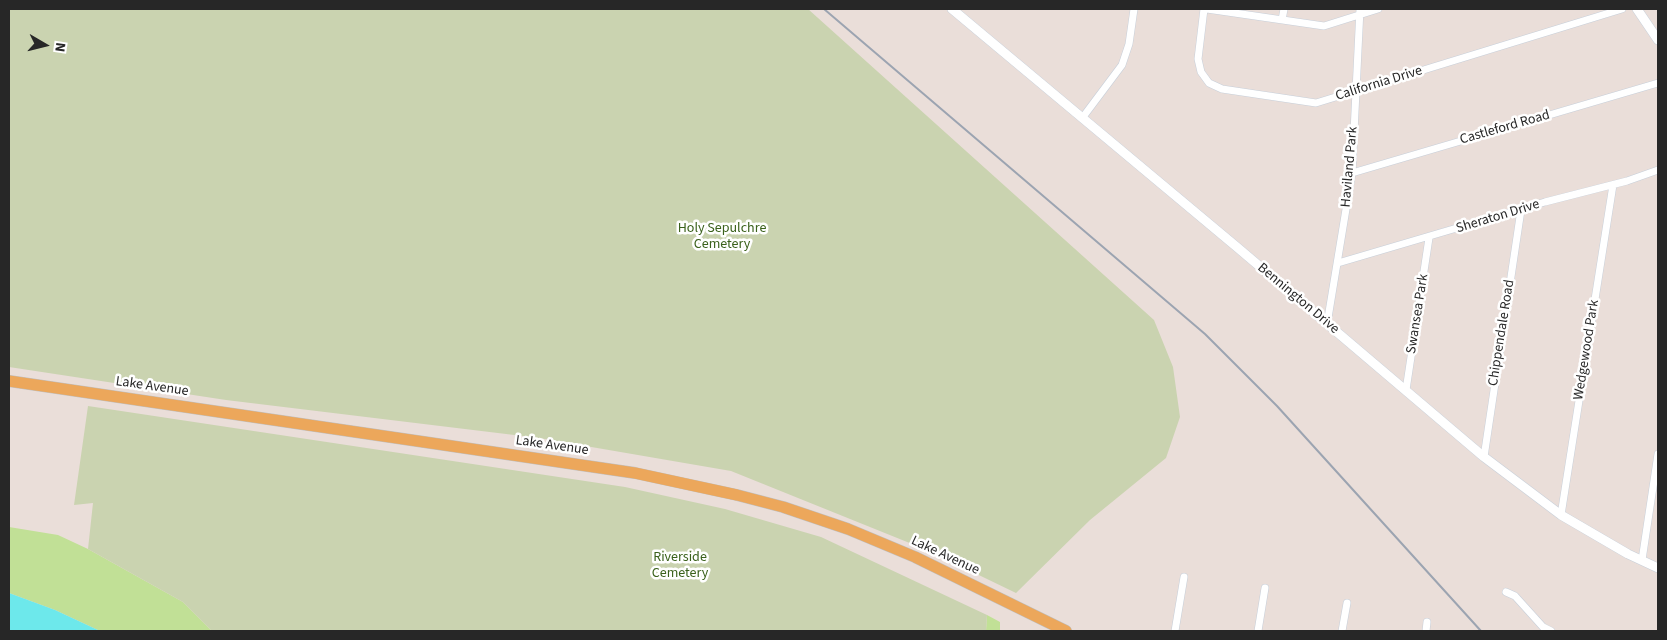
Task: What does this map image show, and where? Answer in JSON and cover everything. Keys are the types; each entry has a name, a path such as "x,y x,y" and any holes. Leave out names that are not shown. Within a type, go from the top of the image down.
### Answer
{"main road":[{"name":"Lake Avenue","path":"9,381 635,473 737,494 783,507 857,533 915,557 1066,631"}],"street":[{"name":"Bennington Drive","path":"952,9 1484,457 1561,515 1658,568"},
{"path":"1082,117 1122,65 1134,9"},
{"path":"1206,9 1324,26 1359,12 1378,9"},
{"name":"California Drive","path":"1206,9 1198,59 1204,78 1215,87 1316,103 1622,9"},
{"path":"1282,20 1284,9"},
{"path":"1637,9 1658,40"},
{"name":"Haviland Park","path":"1327,324 1352,174 1359,12"},
{"name":"Castleford Road","path":"1352,174 1658,83"},
{"name":"Sheraton Drive","path":"1338,263 1613,185 1658,170"},
{"name":"Wedgewood Park","path":"1561,515 1613,185"},
{"name":"Chippendale Road","path":"1484,457 1521,210"},
{"name":"Swansea Park","path":"1406,390 1429,238"},
{"path":"1642,560 1658,454"},
{"path":"1175,631 1184,578"},
{"path":"1258,631 1265,588"},
{"path":"1506,592 1514,596 1543,627 1551,631"},
{"path":"1342,631 1347,603"},
{"path":"1426,631 1428,622"}],"green space":[{"name":"Holy Sepulchre Cemetery","path":"9,9 808,9 1154,320 1173,367 1180,417 1166,458 1090,520 1016,593 927,550 731,471 539,438 226,400 9,367"},
{"name":"Riverside Cemetery","path":"88,406 625,487 725,509 821,537 987,615 986,631 212,631 183,602 88,549 93,503 74,505"},
{"path":"9,527 58,535 88,549 183,602 212,631 100,631 55,610 9,593"},
{"path":"987,615 1000,622 1000,631 986,631"}],"water":[{"path":"9,593 55,610 100,631 9,631"}],"railway":[{"path":"824,9 1205,334 1277,406 1481,631"}]}
